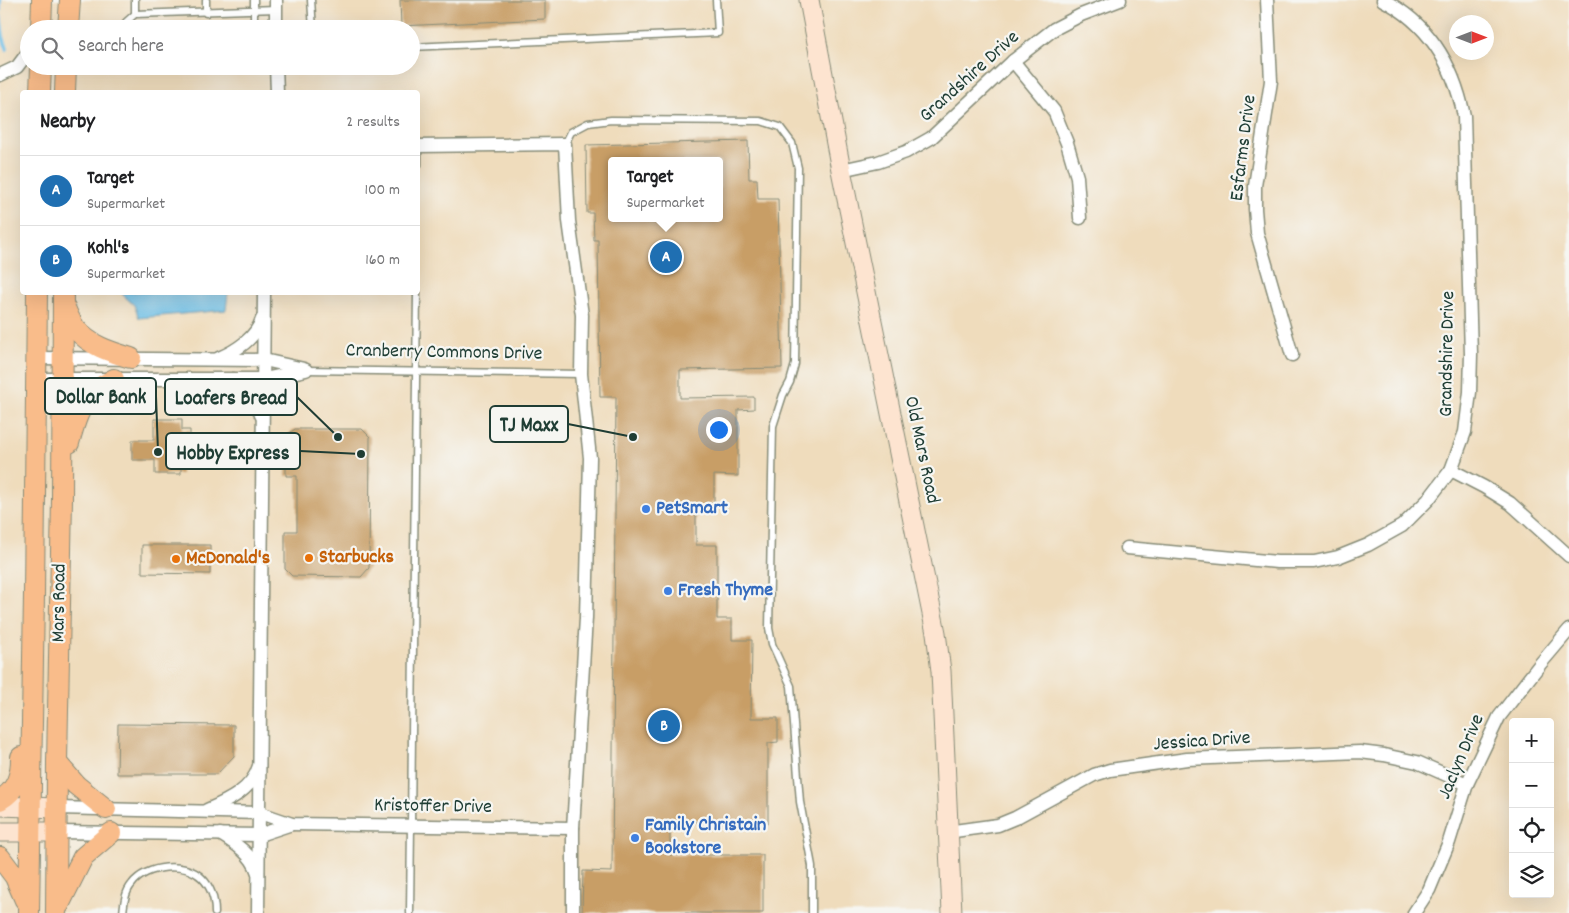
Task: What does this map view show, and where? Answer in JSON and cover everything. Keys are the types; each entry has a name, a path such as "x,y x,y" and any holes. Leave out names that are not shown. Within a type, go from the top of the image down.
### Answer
{"main road":[{"path":"69,20 70,0"},
{"path":"42,3 42,20"},
{"path":"40,90 41,75"},
{"path":"65,90 66,75"},
{"name":"Mars Road","path":"29,911 36,295"},
{"path":"63,298 75,328 86,339 106,351 131,358"},
{"name":"Mars Road","path":"56,912 63,461 63,298"},
{"path":"63,461 79,413 86,400 94,391 114,379"},
{"path":"0,800 14,788 21,770 23,686 27,637 34,595"},
{"path":"57,763 76,784 106,809"},
{"path":"56,912 83,857 111,833"},
{"path":"0,857 15,877 29,911"}],"street":[{"name":"Old Mars Road","path":"809,0 841,170 936,633 941,671 952,913"},
{"name":"Grandshire Drive","path":"841,170 878,162 906,152 931,138 1013,61 1054,29 1081,15 1120,0"},
{"name":"Esfarms Drive","path":"1267,0 1271,81 1255,186 1255,209 1257,233 1292,354"},
{"name":"Grandshire Drive","path":"1127,548 1277,562 1314,562 1338,557 1368,545 1402,526 1428,500 1452,470 1465,432 1470,392 1471,354 1464,116 1459,91 1447,64 1432,40 1410,18 1383,0"},
{"path":"38,20 42,3"},
{"path":"276,5 276,20"},
{"path":"1013,61 1054,111 1067,143 1077,177 1080,218"},
{"path":"0,75 17,67 20,63"},
{"path":"276,75 277,90"},
{"path":"420,146 565,144 569,221 582,314 581,374 590,458 586,618 573,828 573,913"},
{"path":"258,913 264,295"},
{"path":"216,359 247,342 260,325 264,315"},
{"name":"Cranberry Commons Drive","path":"36,358 264,360 306,370"},
{"name":"Cranberry Commons Drive","path":"36,379 264,379 306,370"},
{"path":"233,379 252,396 263,422"},
{"path":"1452,470 1510,503 1569,556"},
{"name":"Jaclyn Drive","path":"1414,913 1429,890 1449,842 1467,784 1499,717 1569,630"},
{"name":"Jessica Drive","path":"947,832 998,825 1094,776 1110,770 1187,759 1360,752 1417,762 1467,784"},
{"path":"204,812 243,790 257,773 260,762"},
{"path":"0,806 57,808"},
{"name":"Kristoffer Drive","path":"57,808 260,813 292,824 573,828"},
{"name":"Kristoffer Drive","path":"57,832 259,835 292,824"},
{"path":"0,832 57,832"},
{"path":"220,834 246,853 254,864 258,877"}],"lane":[{"path":"134,0 135,14"},
{"path":"206,0 206,12"},
{"path":"254,0 254,20"},
{"path":"311,0 312,20"},
{"path":"420,47 718,33 716,0"},
{"path":"128,20 135,14 254,10 276,5"},
{"path":"565,144 572,132 588,123 611,120 761,120 780,127 792,143 798,168 796,364 773,426 769,628 772,644 791,686 800,802 812,866 812,913"},
{"path":"410,913 417,295"},
{"name":"Cranberry Commons Drive","path":"306,370 581,374"},
{"path":"123,913 126,893 132,882 158,868 184,868 201,877 211,888 215,900 215,913"}],"water":[{"path":"123,295 228,295 226,310 139,318 134,305"}],"building":[{"path":"400,0 545,0 545,19 420,25 420,20 401,20"},
{"path":"748,141 749,179 757,179 758,199 778,199 782,368 680,370 680,398 754,397 754,409 738,410 738,476 714,475 714,502 696,513 696,545 717,545 717,619 732,619 732,640 752,640 751,718 778,718 778,742 768,743 768,823 670,821 670,855 763,855 763,913 582,913 583,871 612,872 616,397 600,397 598,240 594,240 593,213 587,213 586,145"},
{"path":"154,419 182,419 182,430 190,430 190,463 181,463 181,474 155,474 155,460 132,460 132,440 154,440"},
{"path":"295,429 362,429 370,437 369,568 361,577 292,576 285,569 285,531 297,531 297,476 286,476 286,436"},
{"name":"McDonald's","path":"142,545 210,545 210,574 142,573"},
{"path":"118,724 234,725 234,756 217,774 117,774"}],"waterway":[{"path":"0,0 0,10"},
{"path":"0,15 7,49"}],"place":[{"name":"Target","path":"666,257"},
{"name":"Loafers Bread","path":"338,437"},
{"name":"TJ Maxx","path":"633,437"},
{"name":"Dollar Bank","path":"158,452"},
{"name":"Hobby Express","path":"361,454"},
{"name":"PetSmart","path":"646,509"},
{"name":"Starbucks","path":"309,558"},
{"name":"McDonald's","path":"176,559"},
{"name":"Fresh Thyme","path":"668,591"},
{"name":"Kohl's","path":"664,726"},
{"name":"Family Christain Bookstore","path":"635,838"}]}
